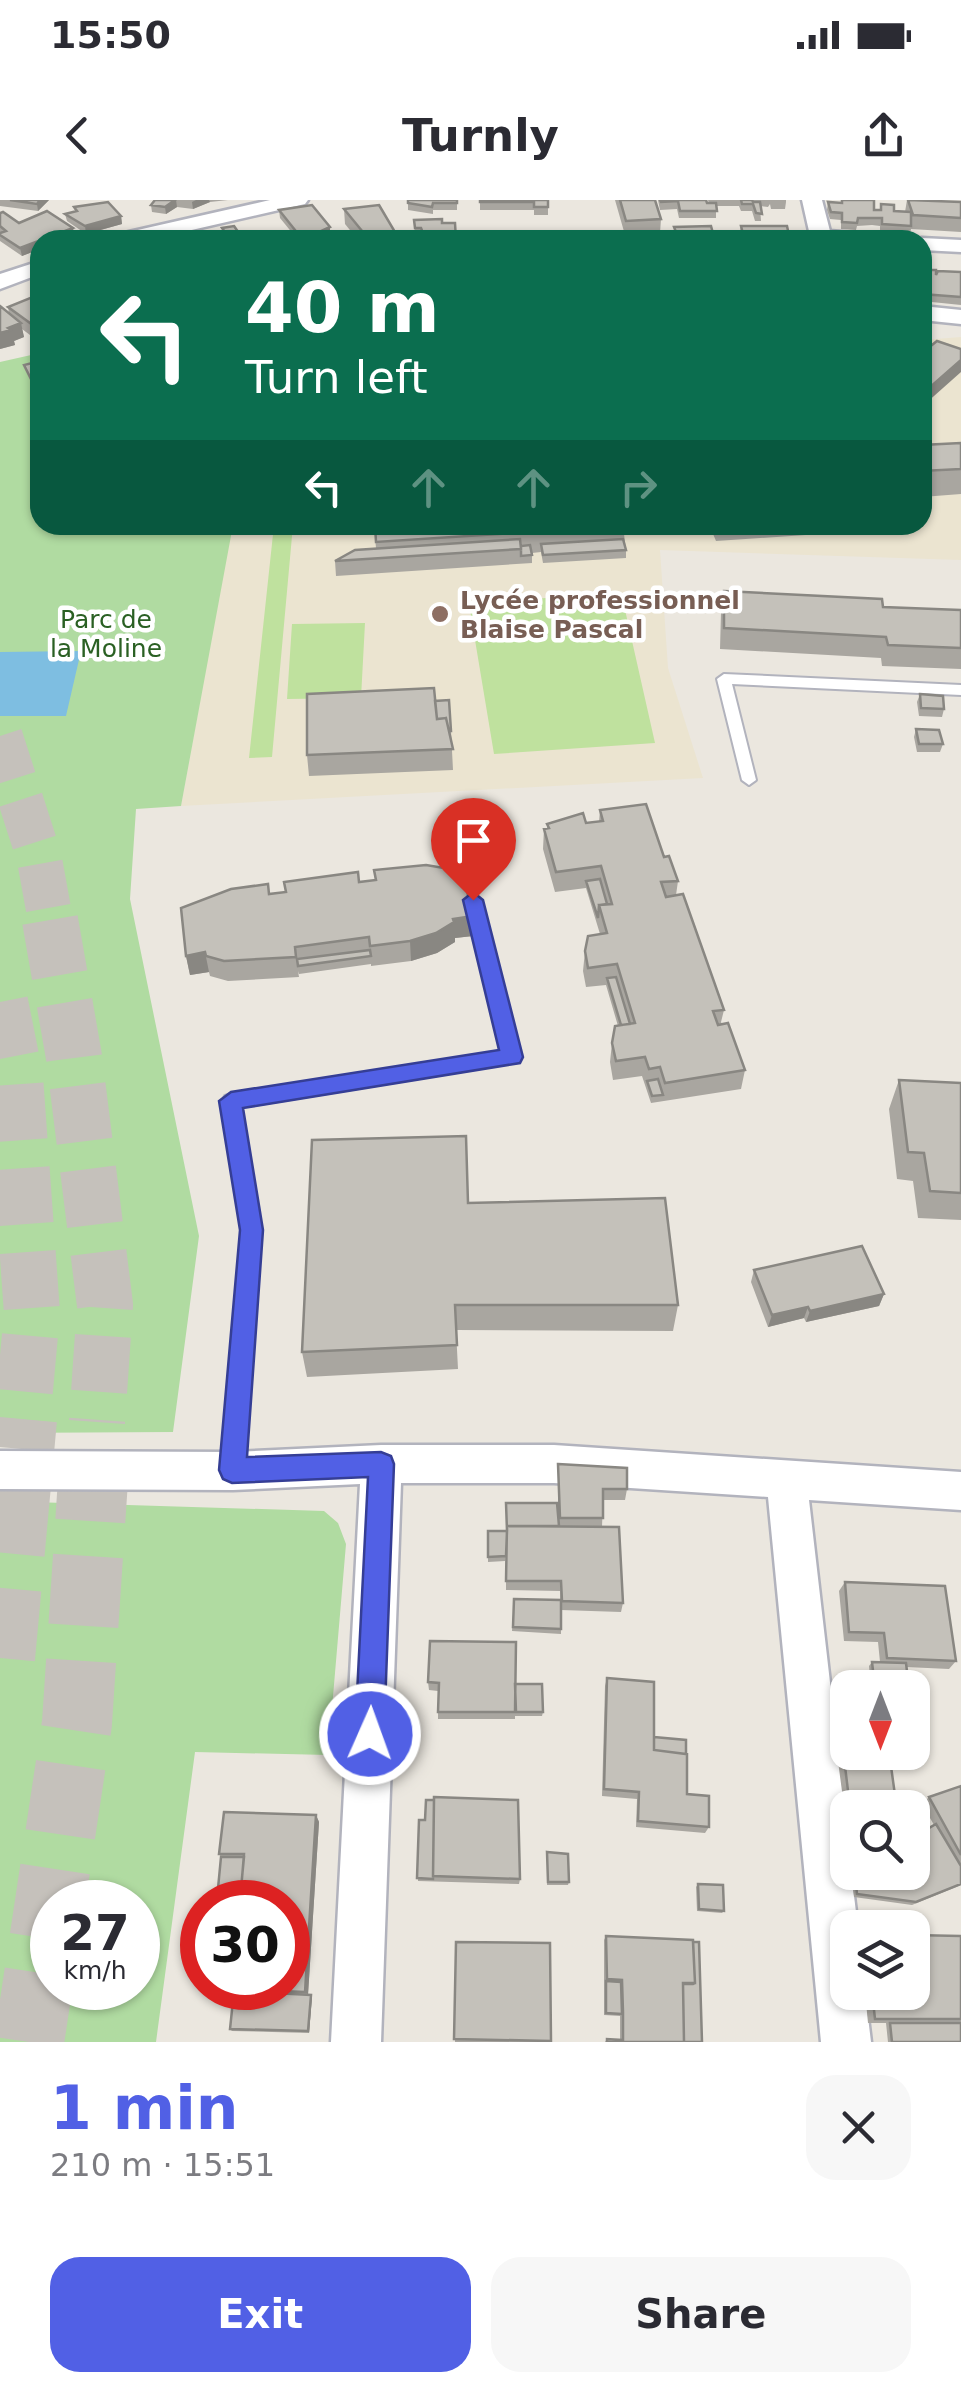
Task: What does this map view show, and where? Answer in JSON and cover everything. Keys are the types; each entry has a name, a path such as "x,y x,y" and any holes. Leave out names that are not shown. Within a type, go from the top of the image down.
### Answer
{"street":[{"path":"164,230 298,200"},
{"path":"812,200 820,230"},
{"path":"932,245 961,246"},
{"path":"0,282 30,271"},
{"path":"932,315 961,317"},
{"path":"356,2042 381,1464"},
{"path":"0,1470 554,1464 961,1491"},
{"path":"786,1478 846,2042"}],"lane":[{"path":"749,780 724,679 961,690"},
{"path":"232,1470 252,1230 231,1101 512,1057 473,900"}],"shaded area":[{"name":"Lycée professionnel Blaise Pascal","path":"961,337 961,560 660,550 668,668 703,778 181,806 230,535 932,535 932,339"}],"green space":[{"name":"Parc de la Moline","path":"30,355 30,535 231,535 181,806 136,809 130,899 199,1236 173,1432 0,1433 0,362"},
{"path":"273,535 292,535 272,757 249,758"},
{"path":"621,592 655,743 494,754 469,604"},
{"path":"365,623 361,698 287,699 292,624"},
{"path":"0,1501 324,1511 338,1523 346,1544 328,1755 195,1752 156,2042 0,2042"}],"water":[{"path":"81,651 66,716 0,716 0,652"}],"building":[{"path":"155,200 175,200 165,207 151,205"},
{"path":"408,200 457,203 433,203 432,207"},
{"path":"480,200 548,200 548,207 534,207 534,202"},
{"path":"620,200 655,200 661,219 626,221"},
{"path":"660,200 706,200 716,203 717,211 680,211 678,201"},
{"path":"741,200 760,202 762,214 756,213 753,204 742,204"},
{"path":"874,200 874,210 881,210 881,204 894,205 894,211 911,212 911,226 882,224 882,218 842,222 842,213 831,212 828,202"},
{"path":"908,200 961,202 961,218 913,215"},
{"path":"108,202 121,216 85,226 65,214 77,211 74,207"},
{"path":"312,205 330,227 295,230 279,210"},
{"path":"379,205 394,230 361,230 344,209"},
{"path":"47,211 73,228 30,230 30,244 20,248 0,235 6,231 0,226 0,213 19,223"},
{"path":"442,219 442,223 455,223 455,230 422,230 415,228 414,220"},
{"path":"711,226 712,230 675,230 674,227"},
{"path":"741,226 787,226 788,230 742,230"},
{"path":"932,270 936,270 936,275 938,271 961,272 961,297 932,295"},
{"path":"30,298 30,323 8,307"},
{"path":"0,306 21,323 0,333"},
{"path":"937,341 961,349 961,360 932,385 932,345"},
{"path":"961,443 961,469 932,470 932,444"},
{"path":"376,535 484,535 376,542"},
{"path":"520,539 521,549 335,561 355,550"},
{"path":"623,539 626,550 543,555 541,544"},
{"path":"530,545 532,555 521,556 521,546"},
{"path":"724,591 882,599 883,607 961,610 961,648 888,645 886,637 724,628"},
{"path":"434,688 437,719 446,718 453,749 307,755 307,694"},
{"path":"920,694 943,696 944,709 921,708"},
{"path":"449,700 451,731 446,718 437,719 435,701"},
{"path":"916,729 939,730 943,744 919,744"},
{"path":"646,804 664,857 669,856 678,881 661,882 666,897 683,894 724,1010 713,1011 718,1025 728,1023 745,1070 665,1083 660,1067 649,1069 645,1057 616,1061 612,1043 615,1026 635,1023 617,964 588,968 585,951 588,936 607,933 599,905 612,904 601,866 556,872 544,829 549,828 547,824 583,813 586,823 603,821 600,810"},
{"path":"426,865 462,871 473,916 453,919 436,933 410,941 370,946 369,937 295,947 296,957 224,961 206,956 205,952 186,956 181,908 231,889 268,884 269,894 286,892 284,882 358,872 359,882 376,880 374,870"},
{"path":"600,879 607,904 599,905 598,918 586,881"},
{"path":"370,950 371,956 298,966 297,959"},
{"path":"616,977 630,1024 621,1025 607,978"},
{"path":"658,1079 663,1095 652,1096 647,1081"},
{"path":"899,1080 961,1083 961,1193 930,1191 924,1153 908,1152"},
{"path":"466,1136 468,1203 665,1198 678,1305 455,1305 457,1345 302,1352 312,1140"},
{"path":"862,1246 884,1294 810,1311 808,1307 772,1315 754,1270"},
{"path":"558,1464 627,1468 627,1489 603,1489 603,1518 560,1518"},
{"path":"506,1503 557,1503 559,1526 507,1526 507,1531"},
{"path":"507,1526 619,1527 623,1603 562,1601 561,1581 506,1581"},
{"path":"488,1531 507,1531 506,1556 488,1557"},
{"path":"845,1582 945,1586 956,1661 887,1658 884,1633 849,1632"},
{"path":"514,1599 561,1600 561,1629 513,1627"},
{"path":"430,1641 516,1642 515,1712 438,1712 439,1683 428,1682"},
{"path":"872,1662 906,1663 907,1670 873,1670"},
{"path":"607,1678 654,1682 654,1750 687,1754 687,1794 709,1796 709,1827 638,1821 639,1792 604,1789"},
{"path":"515,1684 542,1684 543,1712 516,1712"},
{"path":"654,1737 686,1740 686,1754 654,1750"},
{"path":"845,1770 892,1770 894,1790 848,1790"},
{"path":"961,1786 961,1855 930,1799"},
{"path":"434,1797 518,1800 520,1879 433,1876"},
{"path":"426,1800 434,1800 433,1879 417,1878 419,1820 425,1820"},
{"path":"224,1812 316,1815 310,1912 310,1880 242,1880 244,1854 219,1854"},
{"path":"936,1824 961,1866 961,1884 916,1902 857,1894 857,1890 930,1890 930,1828"},
{"path":"547,1852 568,1854 569,1882 548,1882"},
{"path":"221,1857 244,1857 242,1880 219,1880"},
{"path":"698,1884 723,1885 724,1911 699,1909"},
{"path":"930,1935 961,1936 961,2019 875,2019 874,2010 930,2010"},
{"path":"606,1936 693,1940 695,1983 683,1983 684,2042 607,2042 623,2040 623,2012 622,1980 607,1979"},
{"path":"456,1942 550,1943 551,2041 454,2039"},
{"path":"693,1942 699,1942 702,2042 684,2042 683,1984 695,1983"},
{"path":"606,1981 621,1982 622,2014 606,2013"},
{"path":"232,2010 310,2010 308,2031 230,2029"},
{"path":"890,2023 961,2023 961,2042 892,2042"}],"tunnel":[{"path":"0,736 39,857 51,923"},
{"path":"50,920 74,1057 105,1305 97,1422"},
{"path":"0,1002 15,1077 32,1313 22,1422"},
{"path":"0,1658 22,1419"},
{"path":"29,2042 77,1723 97,1419"}],"place":[{"name":"Lycée professionnel Blaise Pascal","path":"440,614"}],"route":[{"path":"370,1734 381,1464 232,1470 252,1230 231,1101 512,1057 473,900"}]}
